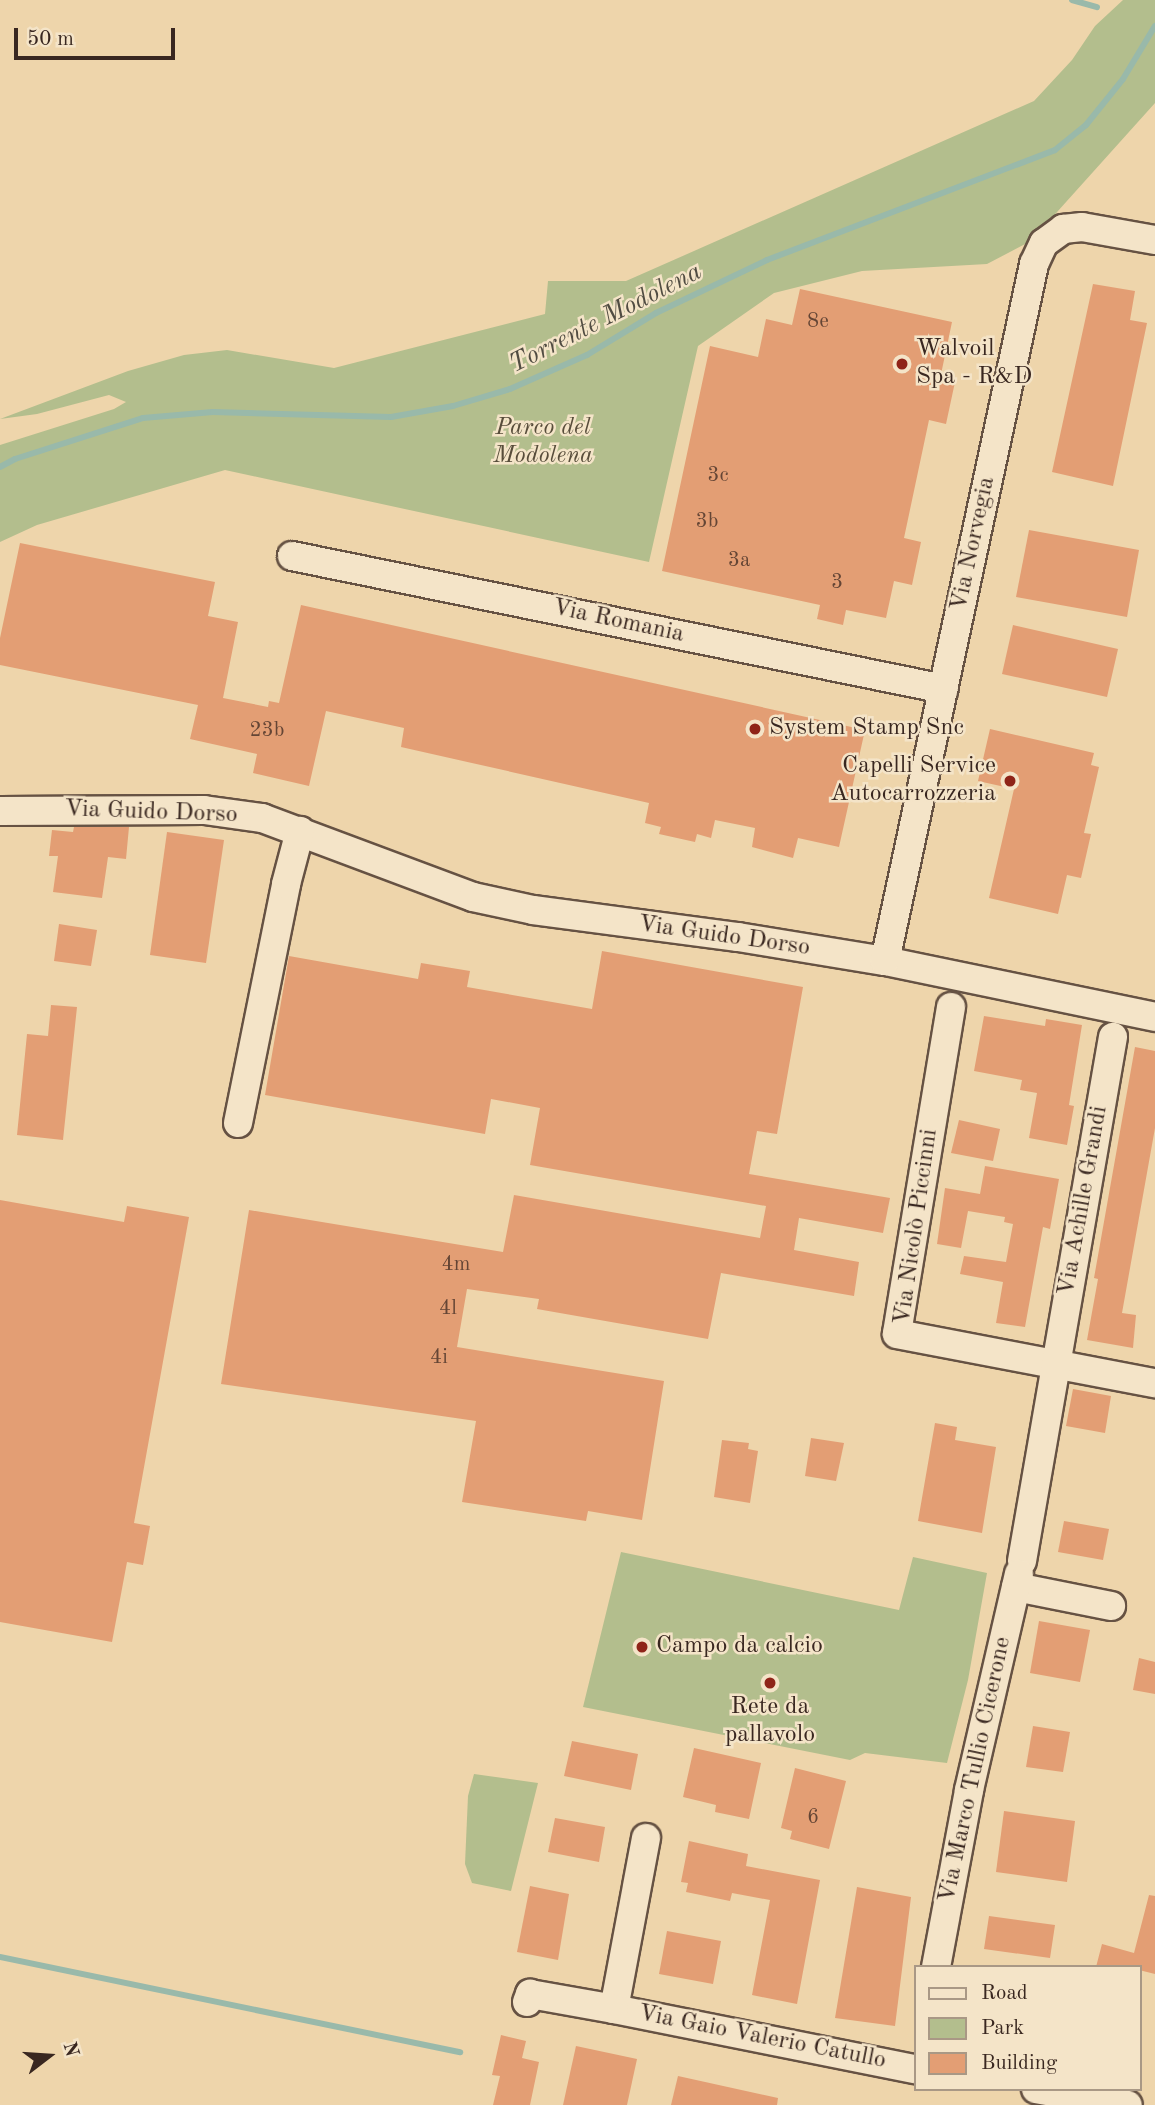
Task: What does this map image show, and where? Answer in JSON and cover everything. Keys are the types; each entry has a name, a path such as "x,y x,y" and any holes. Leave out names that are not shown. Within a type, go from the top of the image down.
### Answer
{"street":[{"name":"Via Norvegia","path":"885,961 1034,264 1044,243 1063,229 1083,228 1155,240"},
{"name":"Via Romania","path":"292,556 944,689"},
{"name":"Via Guido Dorso","path":"0,811 204,810 262,818 473,897 533,910 738,937 885,961 1155,1017"},
{"path":"238,1123 300,831"},
{"name":"Via Nicolò Piccinni","path":"951,1007 897,1334 1155,1383"},
{"name":"Via Achille Grandi","path":"1054,1364 1113,1037"},
{"path":"1054,1364 1019,1574 1111,1606"},
{"name":"Via Marco Tullio Cicerone","path":"936,1965 969,1790 1019,1574"},
{"name":"Via Gaio Valerio Catullo","path":"646,1838 614,2009 914,2069"},
{"path":"527,2002 530,1993 614,2009"},
{"path":"1048,2091 1128,2105"}],"green space":[{"name":"Parco del Modolena","path":"1123,0 1155,0 1155,103 1031,241 987,264 862,271 774,293 698,346 649,562 225,470 37,525 0,542 0,445 114,409 126,402 109,395 37,414 0,419 128,371 184,355 227,350 334,368 545,314 548,281 626,281 1034,101 1072,60 1095,26"},
{"path":"621,1552 899,1610 913,1557 987,1573 968,1680 947,1763 865,1753 850,1760 583,1707"},
{"path":"474,1774 538,1783 511,1891 472,1883 465,1864 468,1796"}],"building":[{"path":"1093,284 1135,291 1130,320 1147,323 1113,486 1052,472"},
{"path":"800,289 952,322 940,379 955,382 946,424 929,420 904,538 921,542 912,585 894,581 886,618 846,610 843,625 817,619 820,605 662,571 710,346 758,357 766,319 792,325"},
{"path":"1029,530 1139,550 1127,617 1016,597"},
{"path":"20,543 215,582 208,616 238,622 223,698 268,707 269,701 279,703 301,605 865,730 839,847 798,838 793,858 752,847 755,828 715,820 711,838 697,834 695,842 659,834 661,827 645,823 649,803 401,747 404,728 326,711 309,786 253,773 257,754 190,739 198,705 0,665 0,638"},
{"path":"1013,625 1118,649 1107,697 1002,674"},
{"path":"990,729 1094,753 1091,765 1099,767 1084,833 1091,834 1081,878 1067,875 1058,914 989,898 1014,789 978,781"},
{"path":"74,827 129,827 126,859 108,857 102,898 53,892 58,856 49,856 52,830 73,832"},
{"path":"167,832 224,840 206,963 150,955"},
{"path":"59,924 97,930 91,966 54,961"},
{"path":"602,951 803,987 777,1134 757,1131 749,1174 890,1198 883,1233 799,1218 794,1250 859,1262 854,1296 721,1273 708,1339 537,1309 539,1299 467,1289 457,1347 664,1381 642,1520 588,1511 586,1521 462,1502 476,1421 221,1384 249,1210 503,1252 514,1195 760,1238 766,1206 530,1165 540,1108 491,1099 485,1134 265,1095 289,956 418,979 421,963 470,971 467,987 592,1009"},
{"path":"51,1005 77,1007 63,1140 17,1135 27,1034 48,1036"},
{"path":"984,1016 1045,1026 1046,1019 1082,1025 1069,1105 1074,1106 1067,1145 1029,1138 1037,1093 1020,1090 1022,1080 974,1071"},
{"path":"1135,1047 1155,1051 1155,1128 1122,1313 1136,1315 1133,1348 1087,1340 1098,1279 1094,1278"},
{"path":"959,1120 1000,1129 993,1161 951,1153"},
{"path":"985,1166 1059,1179 1050,1229 1043,1227 1025,1327 996,1323 1003,1282 960,1274 964,1256 1006,1262 1013,1224 1004,1222 1005,1217 968,1211 961,1248 937,1244 945,1188 980,1194"},
{"path":"0,1200 124,1222 127,1206 189,1217 134,1523 150,1526 143,1565 127,1562 112,1642 0,1622"},
{"path":"1073,1389 1111,1396 1105,1433 1066,1426"},
{"path":"935,1423 957,1427 955,1440 996,1447 982,1533 918,1521"},
{"path":"811,1438 844,1443 836,1481 805,1476"},
{"path":"722,1440 749,1443 748,1449 758,1451 750,1503 714,1497"},
{"path":"1064,1521 1109,1529 1103,1560 1058,1552"},
{"path":"1039,1621 1090,1630 1080,1682 1030,1673"},
{"path":"1139,1658 1155,1662 1155,1694 1133,1690"},
{"path":"1033,1726 1070,1732 1063,1772 1026,1767"},
{"path":"572,1741 638,1754 631,1790 564,1776"},
{"path":"694,1748 761,1763 749,1819 715,1812 716,1805 683,1797"},
{"path":"795,1768 846,1781 829,1849 790,1839 792,1831 781,1828"},
{"path":"1004,1811 1075,1821 1067,1882 996,1872"},
{"path":"555,1818 605,1827 599,1862 548,1852"},
{"path":"689,1841 748,1854 746,1866 820,1880 797,2004 752,1995 770,1900 732,1893 730,1901 686,1892 688,1883 681,1882"},
{"path":"530,1886 569,1894 558,1960 517,1952"},
{"path":"857,1887 911,1897 895,2026 835,2018"},
{"path":"1149,1895 1155,1896 1155,1974 1141,1970 1141,1965 1097,1965 1102,1944 1134,1953"},
{"path":"989,1916 1055,1925 1050,1958 984,1949"},
{"path":"667,1931 721,1941 713,1984 659,1974"},
{"path":"501,2035 526,2041 522,2058 539,2062 530,2105 493,2105 500,2076 492,2075"},
{"path":"576,2046 637,2059 627,2105 563,2105"},
{"path":"678,2076 778,2098 777,2105 671,2105"}],"waterway":[{"path":"1072,0 1097,7"},
{"name":"Torrente Modolena","path":"0,467 15,459 143,418 213,412 391,417 453,406 510,389 587,355 656,313 767,260 1055,150 1086,125 1123,79 1155,26"},
{"path":"0,1957 460,2052"}],"place":[{"name":"Walvoil Spa - R&D","path":"902,364"},
{"name":"System Stamp Snc","path":"755,729"},
{"name":"Capelli Service Autocarrozzeria","path":"1010,781"},
{"name":"Campo da calcio","path":"642,1647"},
{"name":"Rete da pallavolo","path":"770,1683"}]}
